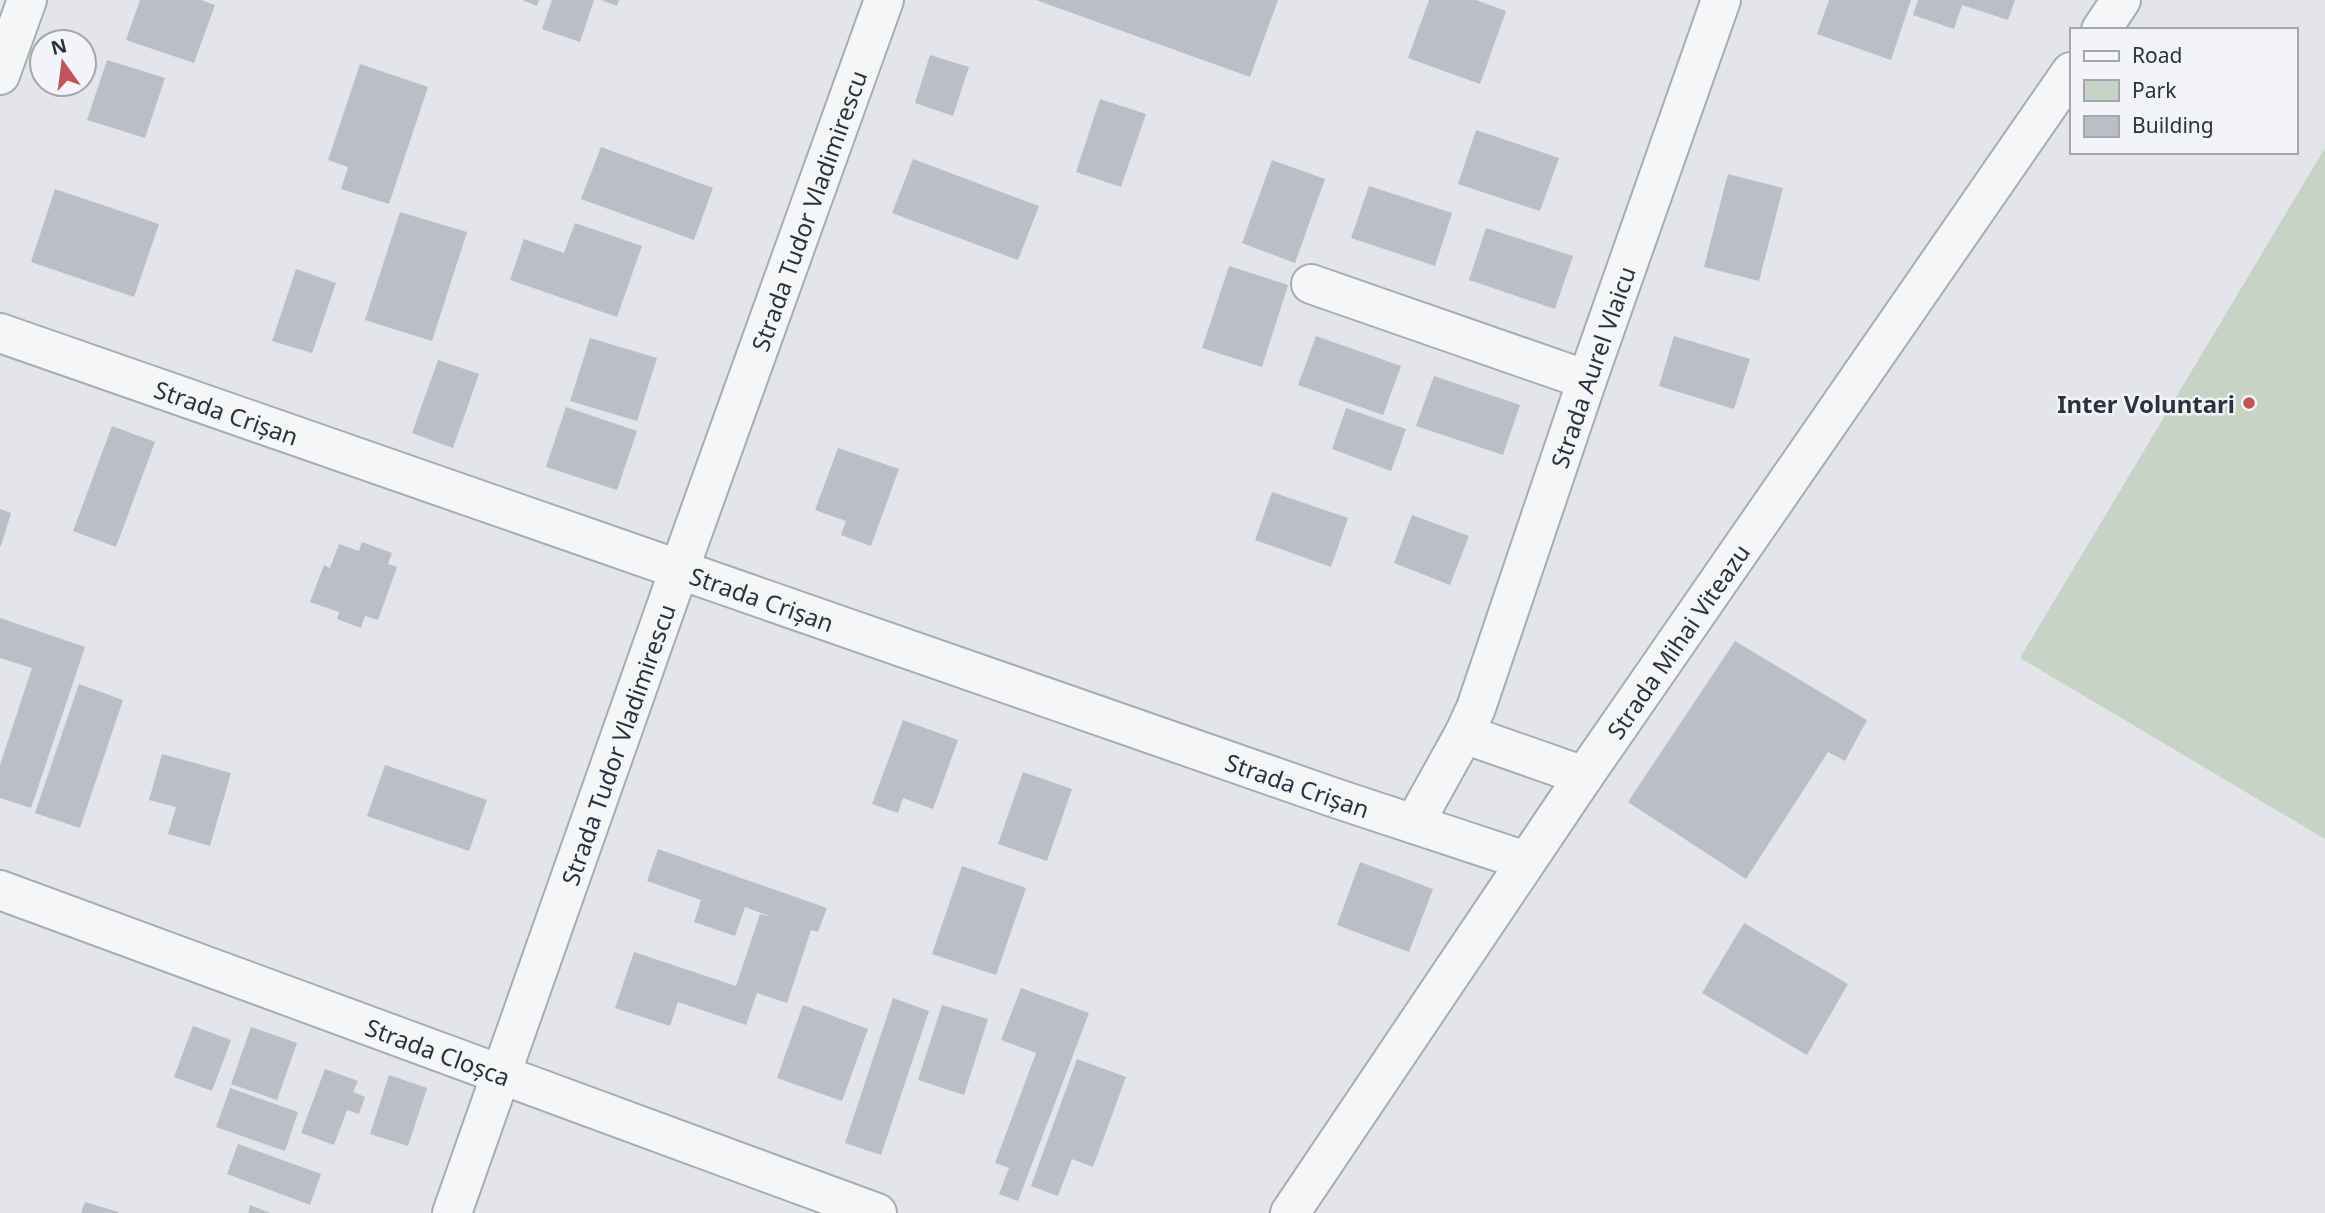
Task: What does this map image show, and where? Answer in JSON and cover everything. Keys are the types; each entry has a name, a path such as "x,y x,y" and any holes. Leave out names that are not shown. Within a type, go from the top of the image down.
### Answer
{"street":[{"path":"0,75 27,0"},
{"name":"Strada Tudor Vladimirescu","path":"452,1213 884,0"},
{"name":"Strada Aurel Vlaicu","path":"1414,824 1476,708 1587,380 1721,0"},
{"path":"2102,28 2121,0"},
{"name":"Strada Mihai Viteazu","path":"1290,1213 1584,775 2070,73"},
{"path":"1311,284 1587,380"},
{"name":"Strada Crișan","path":"0,333 1526,861"},
{"path":"1464,734 1584,775"},
{"name":"Strada Cloșca","path":"0,890 877,1213"}],"green space":[{"name":"Inter Voluntari","path":"2325,148 2325,839 2020,658"}],"building":[{"path":"140,0 201,0 215,5 194,63 126,40"},
{"path":"522,0 539,0 537,6"},
{"path":"552,0 594,0 580,42 542,29"},
{"path":"601,0 619,0 617,6"},
{"path":"1036,0 1278,0 1250,77"},
{"path":"1429,0 1476,0 1506,11 1480,84 1408,58"},
{"path":"1829,0 1911,0 1891,60 1817,34"},
{"path":"1918,0 2015,0 2008,20 1962,5 1954,29 1913,15"},
{"path":"930,55 969,67 953,116 915,103"},
{"path":"107,60 165,78 145,138 87,120 94,98 98,98 98,87"},
{"path":"360,64 428,87 389,204 341,189 348,167 328,160"},
{"path":"1100,99 1146,114 1121,187 1076,172"},
{"path":"1476,130 1559,158 1540,211 1458,184"},
{"path":"601,147 713,188 694,240 581,199"},
{"path":"913,159 1039,206 1018,260 892,213"},
{"path":"1272,160 1325,179 1295,263 1242,243"},
{"path":"1728,174 1783,188 1759,281 1704,267"},
{"path":"1369,186 1452,213 1435,266 1351,238"},
{"path":"55,189 159,224 134,297 31,262"},
{"path":"400,212 467,232 432,341 365,320"},
{"path":"575,223 642,246 617,317 510,280 524,239 564,253"},
{"path":"1486,228 1573,256 1555,309 1469,280"},
{"path":"1229,266 1288,285 1262,367 1202,348"},
{"path":"296,269 336,283 312,353 272,341"},
{"path":"1316,336 1401,366 1383,415 1298,385"},
{"path":"1674,336 1750,359 1734,409 1659,386"},
{"path":"590,338 657,358 637,421 570,401"},
{"path":"438,360 479,374 453,448 412,433"},
{"path":"1434,376 1520,405 1503,455 1416,426"},
{"path":"566,407 637,431 617,490 546,467"},
{"path":"1346,408 1406,429 1391,471 1332,449"},
{"path":"112,426 155,442 116,547 73,531"},
{"path":"838,448 899,469 871,546 841,535 846,521 815,510"},
{"path":"1272,492 1348,518 1331,567 1255,540"},
{"path":"0,509 11,513 1,546 0,546"},
{"path":"1412,515 1469,536 1450,585 1394,563"},
{"path":"362,542 392,553 388,564 397,567 378,620 365,616 361,628 337,619 339,612 310,602 324,565 330,568 339,544 359,551"},
{"path":"0,618 85,647 31,808 0,798 0,765 32,668 0,658"},
{"path":"1735,641 1867,720 1845,761 1828,752 1746,879 1628,802"},
{"path":"79,684 123,700 80,828 35,813"},
{"path":"903,720 958,740 933,809 903,798 898,813 872,804"},
{"path":"162,754 231,773 210,846 168,834 176,807 149,800"},
{"path":"385,765 487,800 469,851 367,816"},
{"path":"1023,772 1072,789 1047,861 998,844"},
{"path":"658,849 827,908 818,932 811,930 787,1003 757,993 746,1025 678,1002 670,1026 615,1008 634,952 736,986 760,914 772,917 745,907 735,936 694,922 701,900 647,881"},
{"path":"1360,862 1433,889 1409,952 1337,925"},
{"path":"962,866 1026,888 996,975 932,954"},
{"path":"1744,923 1848,984 1807,1055 1702,993"},
{"path":"1021,988 1089,1013 1018,1201 999,1194 1009,1168 995,1163 1036,1053 1001,1040"},
{"path":"893,998 929,1011 881,1155 845,1143"},
{"path":"803,1005 868,1029 842,1101 777,1078"},
{"path":"942,1005 988,1019 964,1095 918,1080"},
{"path":"193,1026 231,1040 212,1091 174,1077"},
{"path":"251,1027 297,1043 277,1100 231,1084"},
{"path":"1077,1059 1126,1077 1093,1167 1072,1159 1058,1196 1031,1186"},
{"path":"325,1069 358,1081 353,1092 365,1097 359,1114 347,1110 334,1145 301,1133"},
{"path":"389,1075 427,1088 408,1146 370,1134"},
{"path":"230,1088 298,1112 285,1151 216,1127"},
{"path":"238,1144 321,1174 310,1205 227,1174"},
{"path":"85,1202 118,1212 118,1213 81,1213"},
{"path":"250,1205 270,1213 248,1213"}],"place":[{"name":"Inter Voluntari","path":"2249,403"}]}
